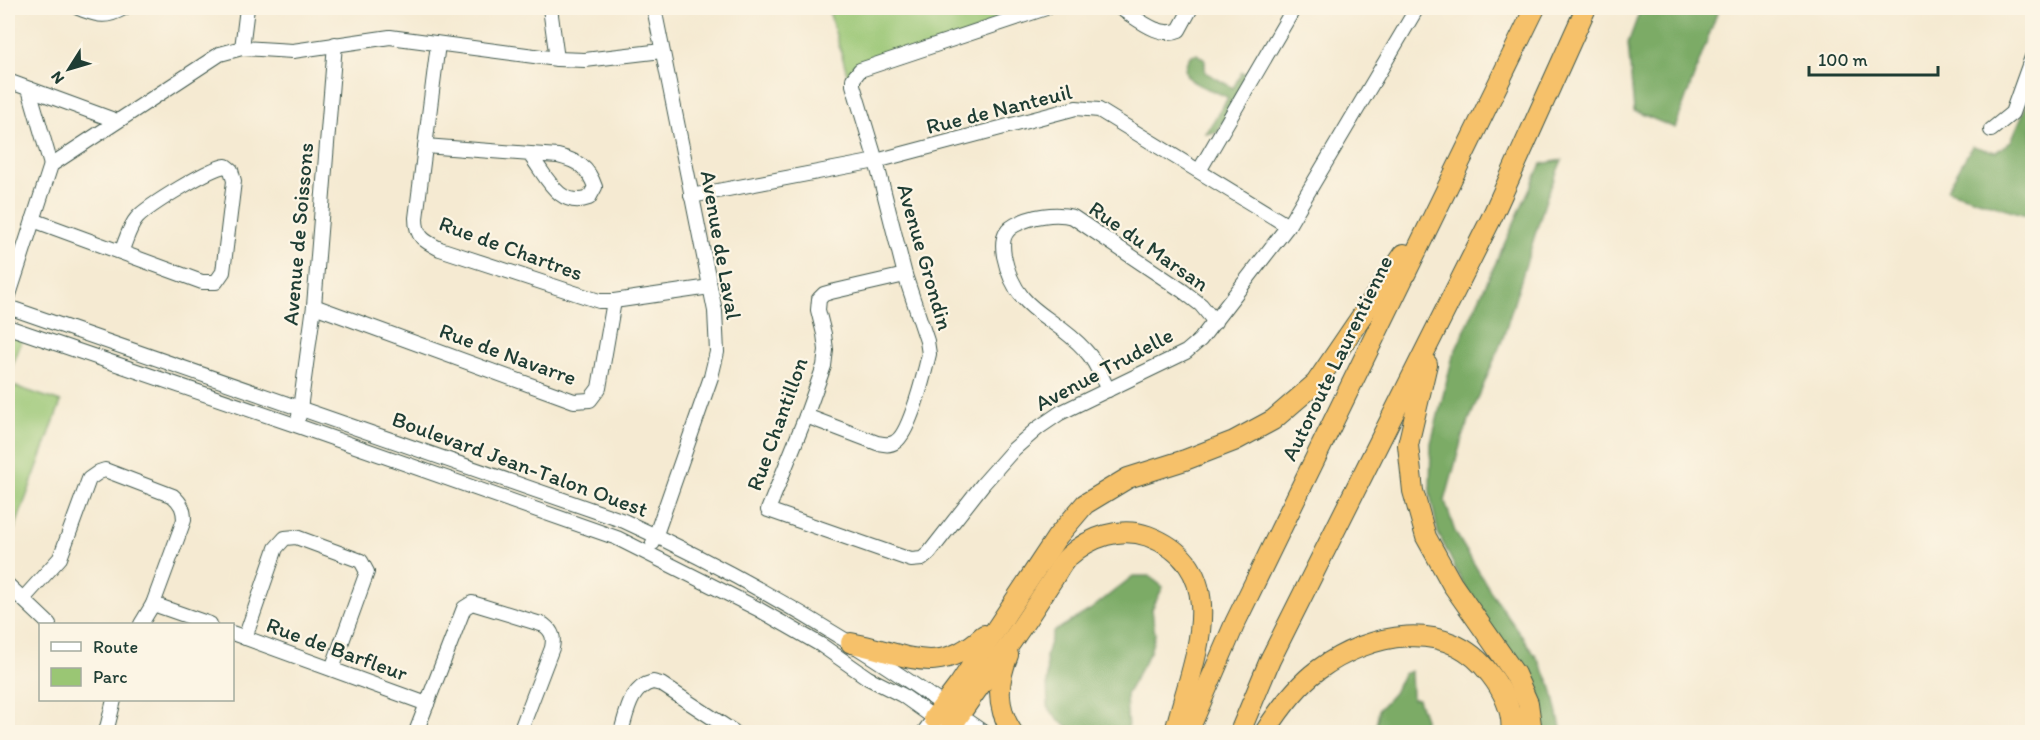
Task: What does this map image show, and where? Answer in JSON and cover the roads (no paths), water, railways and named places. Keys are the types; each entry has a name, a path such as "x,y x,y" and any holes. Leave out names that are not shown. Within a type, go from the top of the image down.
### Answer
{"highway":[{"name":"Autoroute Laurentienne","path":"1188,732 1235,623 1535,8"},
{"path":"1240,732 1270,660 1491,219 1586,8"},
{"path":"945,724 1008,609 1057,537 1085,504 1128,478 1234,441 1273,420 1316,383 1442,198"},
{"path":"1435,331 1408,444 1413,491 1426,537 1452,584 1515,674 1528,703 1532,732"},
{"path":"945,724 971,696 1017,634 1067,558 1087,542 1112,533 1137,532 1161,541 1183,558 1199,584 1201,615 1199,649 1175,732"},
{"path":"851,643 875,647 914,660 933,660 969,649 1008,609"},
{"path":"1012,732 1005,721 999,703 999,681 1017,634"},
{"path":"1264,732 1296,690 1317,671 1347,653 1378,641 1406,636 1434,637 1464,649 1484,665 1497,683 1507,703 1511,732"}],"street":[{"path":"78,8 104,16 124,8"},
{"path":"242,48 247,8"},
{"path":"550,8 557,59"},
{"name":"Avenue de Laval","path":"649,554 711,377 717,352 715,311 654,8"},
{"name":"Avenue Grondin","path":"806,416 877,443 888,445 900,439 906,430 929,354 905,275 853,79 857,73 1046,8"},
{"path":"1120,8 1166,33 1179,30 1191,8"},
{"path":"1199,171 1294,8"},
{"name":"Avenue Trudelle","path":"768,510 899,558 922,559 1014,449 1038,428 1060,413 1186,352 1200,340 1288,226 1417,8"},
{"path":"51,165 220,54 242,48 293,51 390,37 557,59 585,60 662,51"},
{"name":"Avenue de Soissons","path":"298,426 314,306 335,44"},
{"name":"Rue de Chartres","path":"438,44 416,229 428,243 598,301 614,301 710,287"},
{"path":"1990,130 2012,113 2032,57"},
{"path":"8,81 117,121"},
{"path":"8,298 51,165 29,89"},
{"name":"Rue de Nanteuil","path":"691,196 876,161 1076,108 1099,110 1288,226"},
{"path":"425,146 558,156 575,160 584,166 595,187 589,198 581,201 568,200 561,196 554,190 530,155"},
{"path":"33,220 202,282 216,282 223,272 234,181 231,170 226,166 213,169 147,209 132,224 122,252"},
{"name":"Rue du Marsan","path":"1108,390 1084,348 1033,310 1012,283 1002,245 1004,236 1014,226 1054,215 1073,218 1183,291 1201,305 1215,322"},
{"name":"Rue Chantillon","path":"768,510 824,366 826,350 818,310 819,299 831,292 905,275"},
{"name":"Rue de Navarre","path":"314,306 582,402 590,400 599,388 614,301"},
{"name":"Boulevard Jean-Talon Ouest","path":"8,307 624,521 656,535 851,643 945,724"},
{"name":"Boulevard Jean-Talon Ouest","path":"8,327 617,538 758,609 821,645 868,678 902,695 945,724 983,732"},
{"path":"23,599 60,558 89,479 105,470 172,496 184,512 184,520 153,604 142,623"},
{"path":"239,635 276,548 285,538 296,537 361,561 367,572 332,669"},
{"path":"8,585 48,623"},
{"path":"153,604 207,623"},
{"path":"416,732 464,608 468,604 477,604 544,625 553,635 552,648 520,732"},
{"name":"Rue de Barfleur","path":"239,635 427,704"},
{"path":"621,732 638,688 653,682 661,684 734,732"},
{"path":"106,732 114,701"}]}
